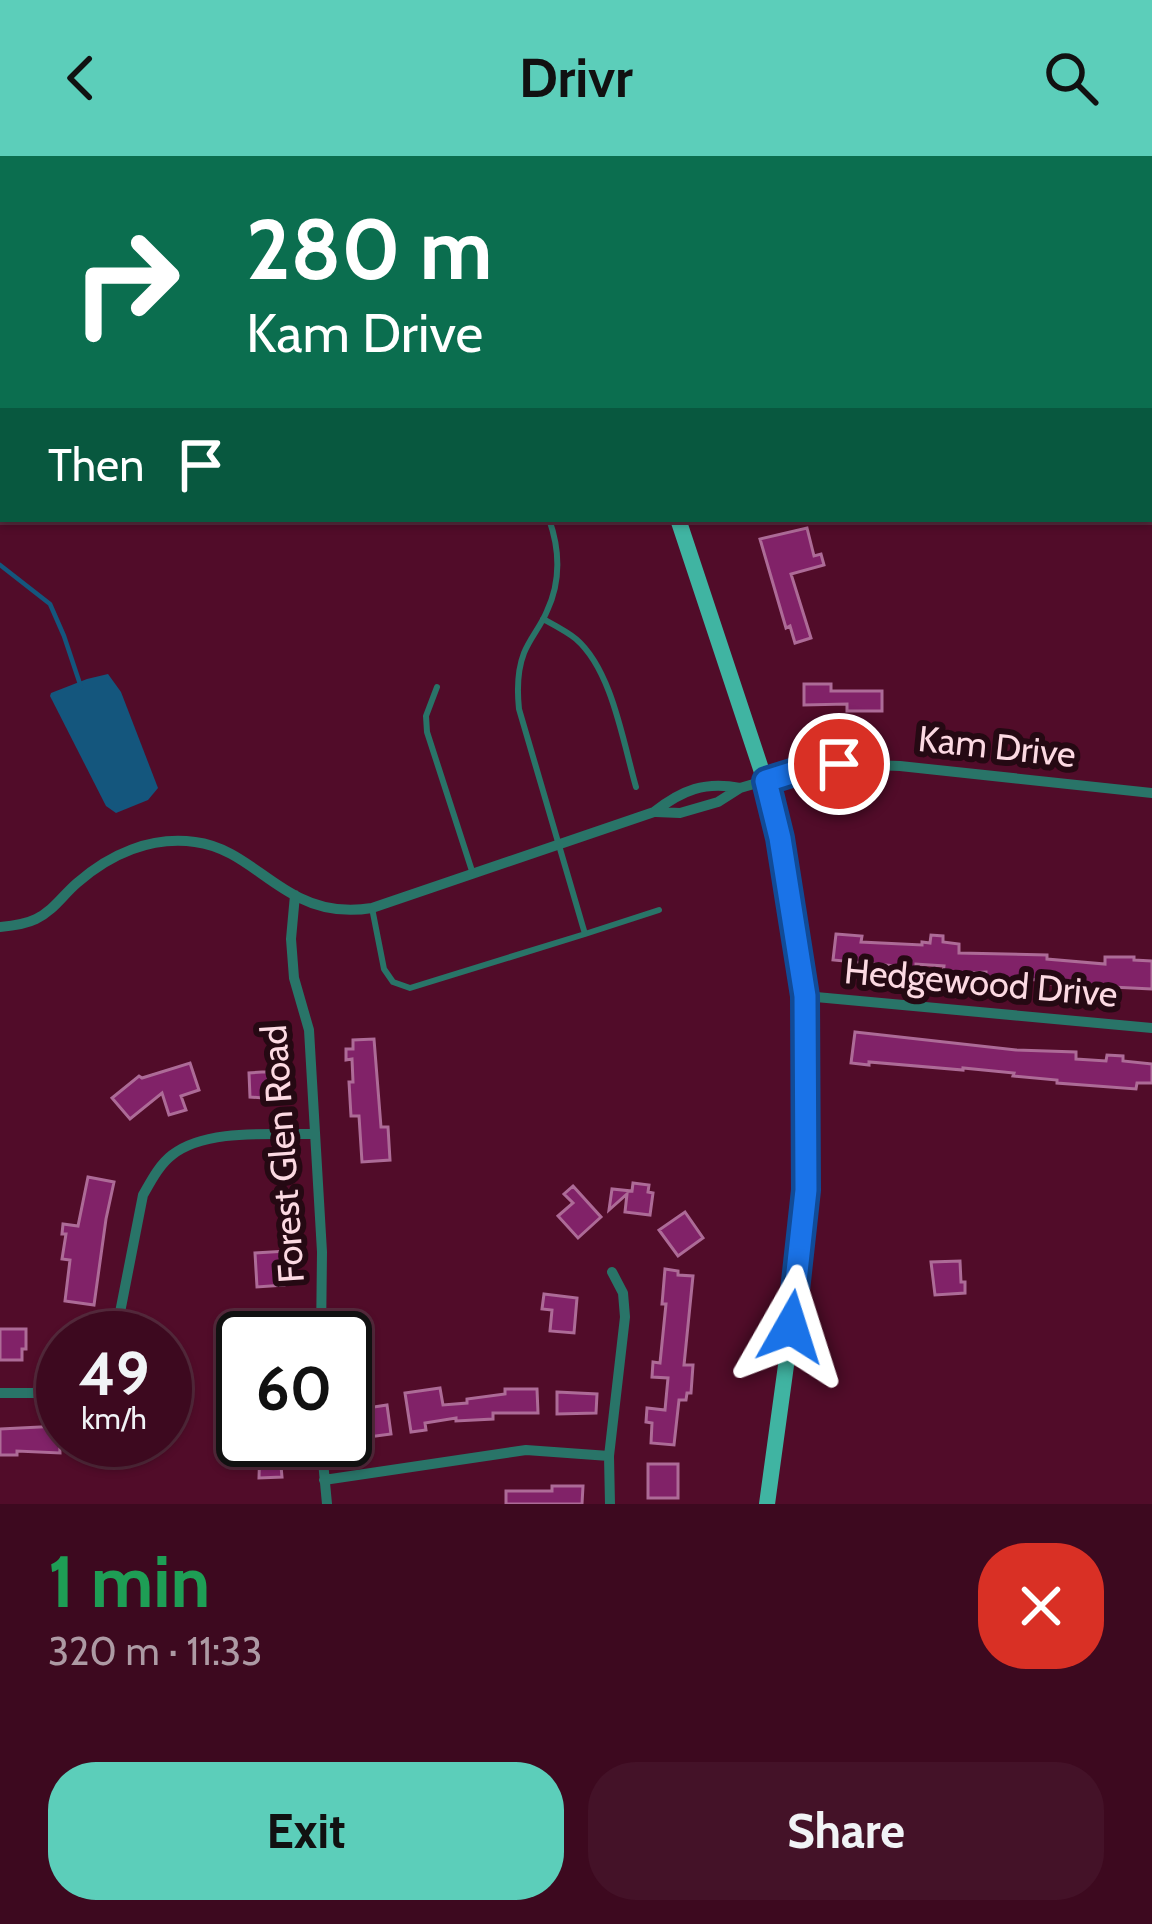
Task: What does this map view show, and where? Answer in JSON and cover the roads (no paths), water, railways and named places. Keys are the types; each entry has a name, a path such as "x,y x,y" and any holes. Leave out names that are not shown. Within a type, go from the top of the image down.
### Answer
{"main road":[{"path":"679,522 766,781 780,838 805,996 806,1190 767,1504"}],"street":[{"name":"Kam Drive","path":"372,908 654,812 680,813 718,802 740,788 839,764 900,766 1152,793"},
{"path":"0,927 35,920 112,858 159,842 196,842 224,851 295,895 338,910 372,908"},
{"name":"Forest Glen Road","path":"295,895 292,958 309,1030 321,1311"},
{"name":"Hedgewood Drive","path":"805,996 1152,1028"},
{"path":"121,1311 143,1195 170,1156 193,1143 218,1137 314,1134"},
{"path":"610,1504 609,1456 625,1317 623,1293 612,1272"},
{"path":"0,1393 36,1392"},
{"path":"323,1480 526,1450 609,1456"},
{"path":"322,1467 327,1504"}],"lane":[{"path":"550,522 559,554 558,578 523,656 518,709 586,934"},
{"path":"543,619 572,635 595,661 636,787"},
{"path":"437,687 426,716 427,732 473,874"},
{"path":"372,908 384,969 393,982 410,988 659,910"}],"water":[{"path":"108,674 121,692 158,788 148,800 116,813 106,806 50,696"}],"waterway":[{"path":"0,565 50,604 81,687"}]}
